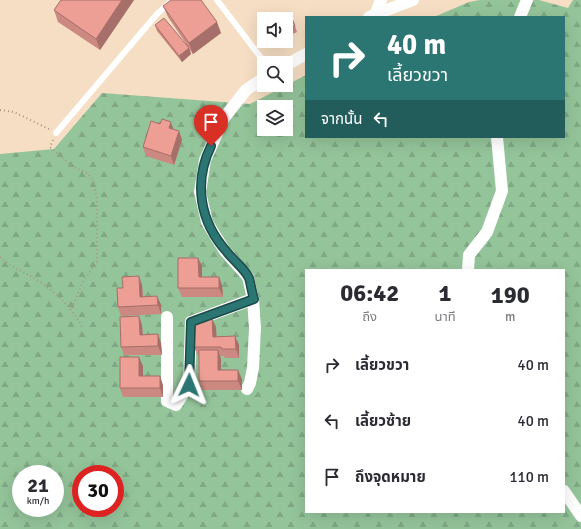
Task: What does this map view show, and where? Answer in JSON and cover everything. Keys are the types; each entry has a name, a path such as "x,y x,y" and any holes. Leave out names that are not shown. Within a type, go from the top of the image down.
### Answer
{"street":[{"path":"372,15 381,0"},
{"path":"372,15 413,0"},
{"path":"520,16 527,0"},
{"path":"293,61 305,55"},
{"path":"246,389 250,383 253,368 254,299 248,277 225,251 208,222 200,192 204,160 224,118 246,90 257,83"},
{"path":"468,269 469,255 487,232 502,191 498,138"},
{"path":"167,317 166,400 176,405 189,385 191,322 254,299"},
{"path":"565,492 581,516"}],"lane":[{"path":"56,133 157,14 173,0"},
{"path":"217,0 260,56"}],"path":[{"path":"0,110 14,112 56,133 50,147 72,166 87,173 93,181 97,199 97,261 83,282 72,308"},
{"path":"0,257 13,268 39,281 72,308 82,327"}],"green space":[{"path":"480,0 539,0 568,8 573,0 581,0 581,529 0,529 0,154 54,149 102,93 250,104 257,100 257,136 293,136 293,100 258,100 273,92 293,92 293,82 305,76 305,138 565,138 565,16 436,16 469,2"}],"building":[{"path":"61,0 122,0 96,39 54,10"},
{"path":"171,0 201,0 217,22 189,43 163,6"},
{"path":"164,18 189,48 179,56 155,25"},
{"path":"162,119 171,122 169,128 179,131 171,156 143,147 151,121 160,124"},
{"path":"178,258 198,258 199,277 219,277 219,288 178,288"},
{"path":"139,276 140,297 157,296 158,305 118,307 117,288 123,288 122,277"},
{"path":"139,316 140,335 158,334 158,346 121,347 120,317"},
{"path":"212,318 213,337 235,336 236,349 222,349 221,347 194,347 193,319"},
{"path":"199,350 218,350 218,370 238,370 238,381 199,381"},
{"path":"120,357 139,357 139,376 160,376 160,388 120,388"}],"route":[{"path":"189,385 191,322 254,299 248,277 225,251 208,222 200,192 204,160 211,146"}]}
